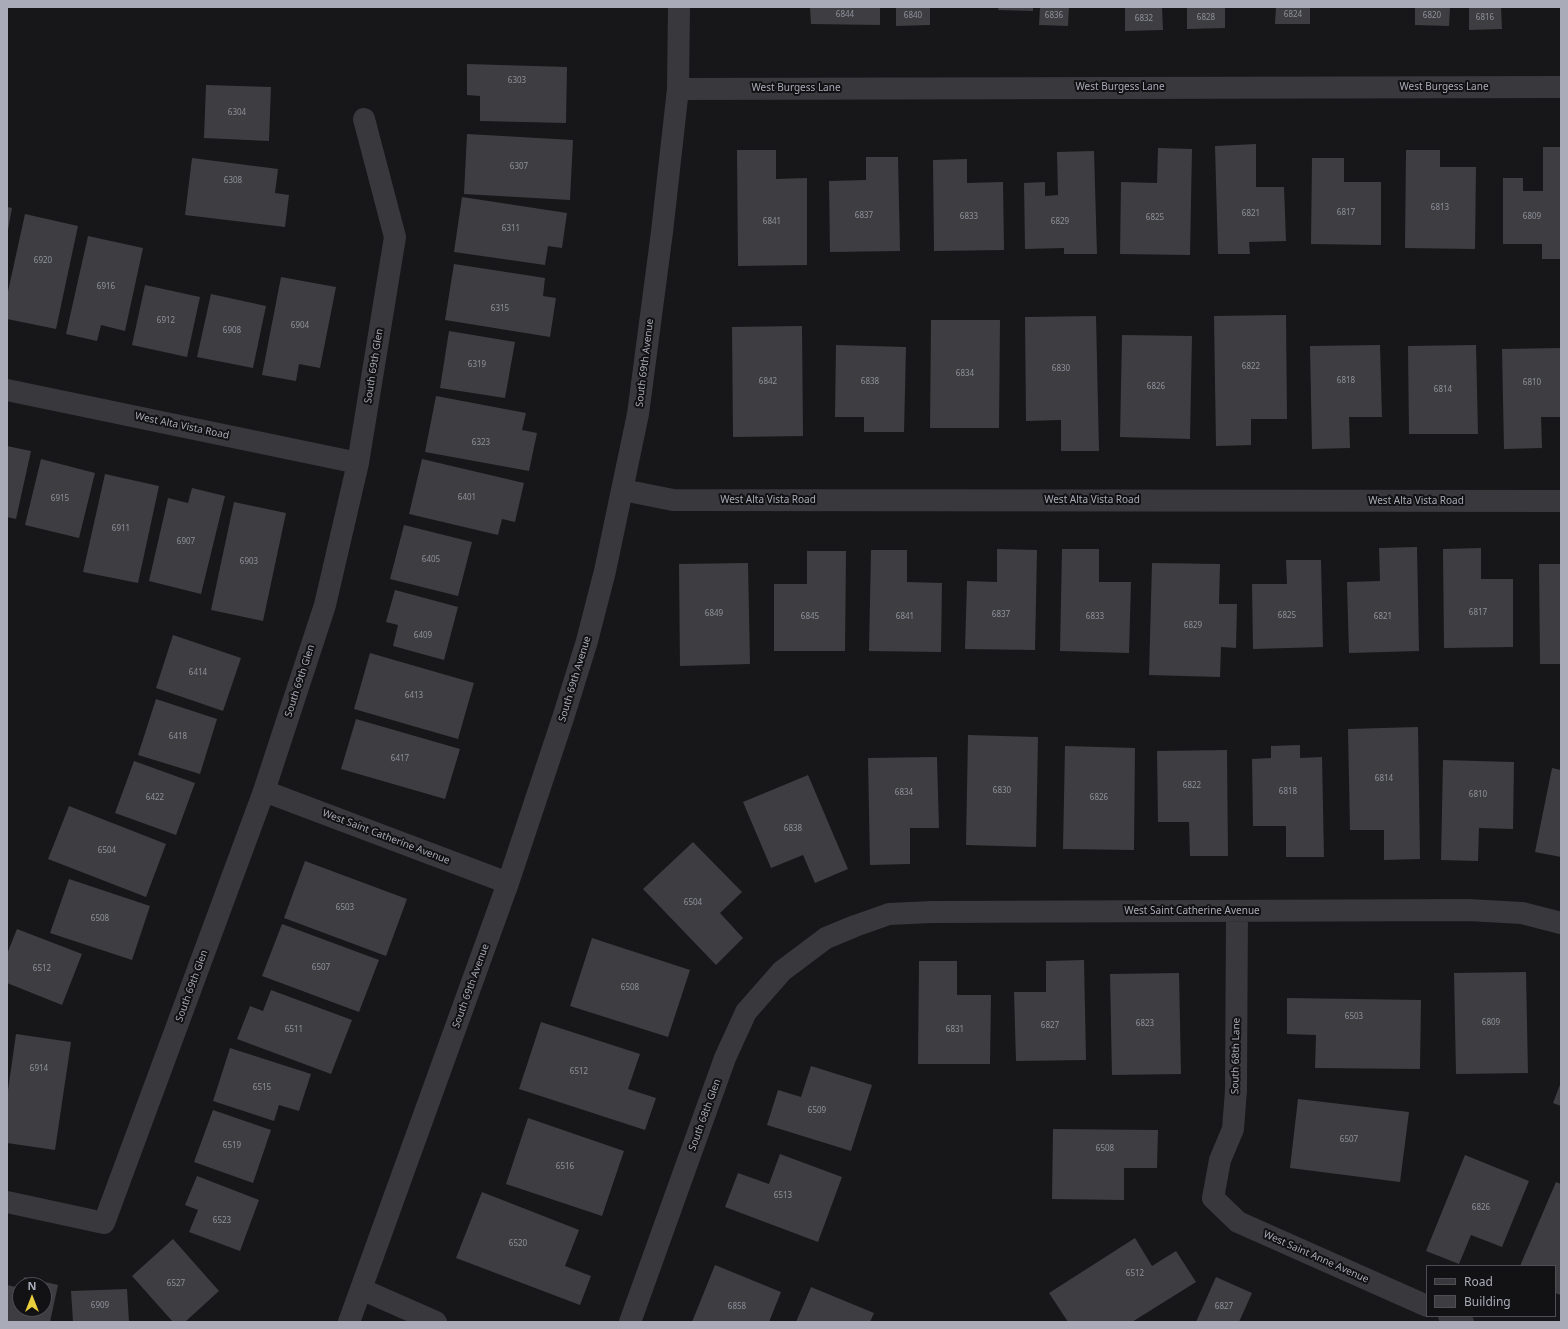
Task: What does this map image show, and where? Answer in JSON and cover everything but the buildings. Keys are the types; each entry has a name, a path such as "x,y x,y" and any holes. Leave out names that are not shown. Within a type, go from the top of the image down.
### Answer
{"street":[{"name":"South 69th Avenue","path":"349,1322 508,883 564,716 587,641 605,571 638,414 662,232 678,89 679,7"},
{"name":"West Burgess Lane","path":"678,89 1561,87"},
{"name":"South 69th Glen","path":"7,1202 104,1223 264,791 325,605 358,463 395,237 364,119"},
{"name":"West Alta Vista Road","path":"7,390 358,463"},
{"name":"West Alta Vista Road","path":"623,490 673,500 1561,501"},
{"name":"West Saint Catherine Avenue","path":"264,791 508,883"},
{"name":"West Saint Catherine Avenue","path":"826,938 854,926 889,914 932,912 1468,910 1522,913 1561,923"},
{"name":"South 68th Lane","path":"1213,1198 1220,1160 1233,1129 1236,1090 1237,911"},
{"name":"South 68th Glen","path":"630,1322 725,1058 746,1012 782,971 826,938"},
{"name":"West Saint Anne Avenue","path":"1213,1198 1238,1222 1426,1306"},
{"path":"361,1289 436,1322"},
{"path":"1451,1317 1462,1322"}]}
